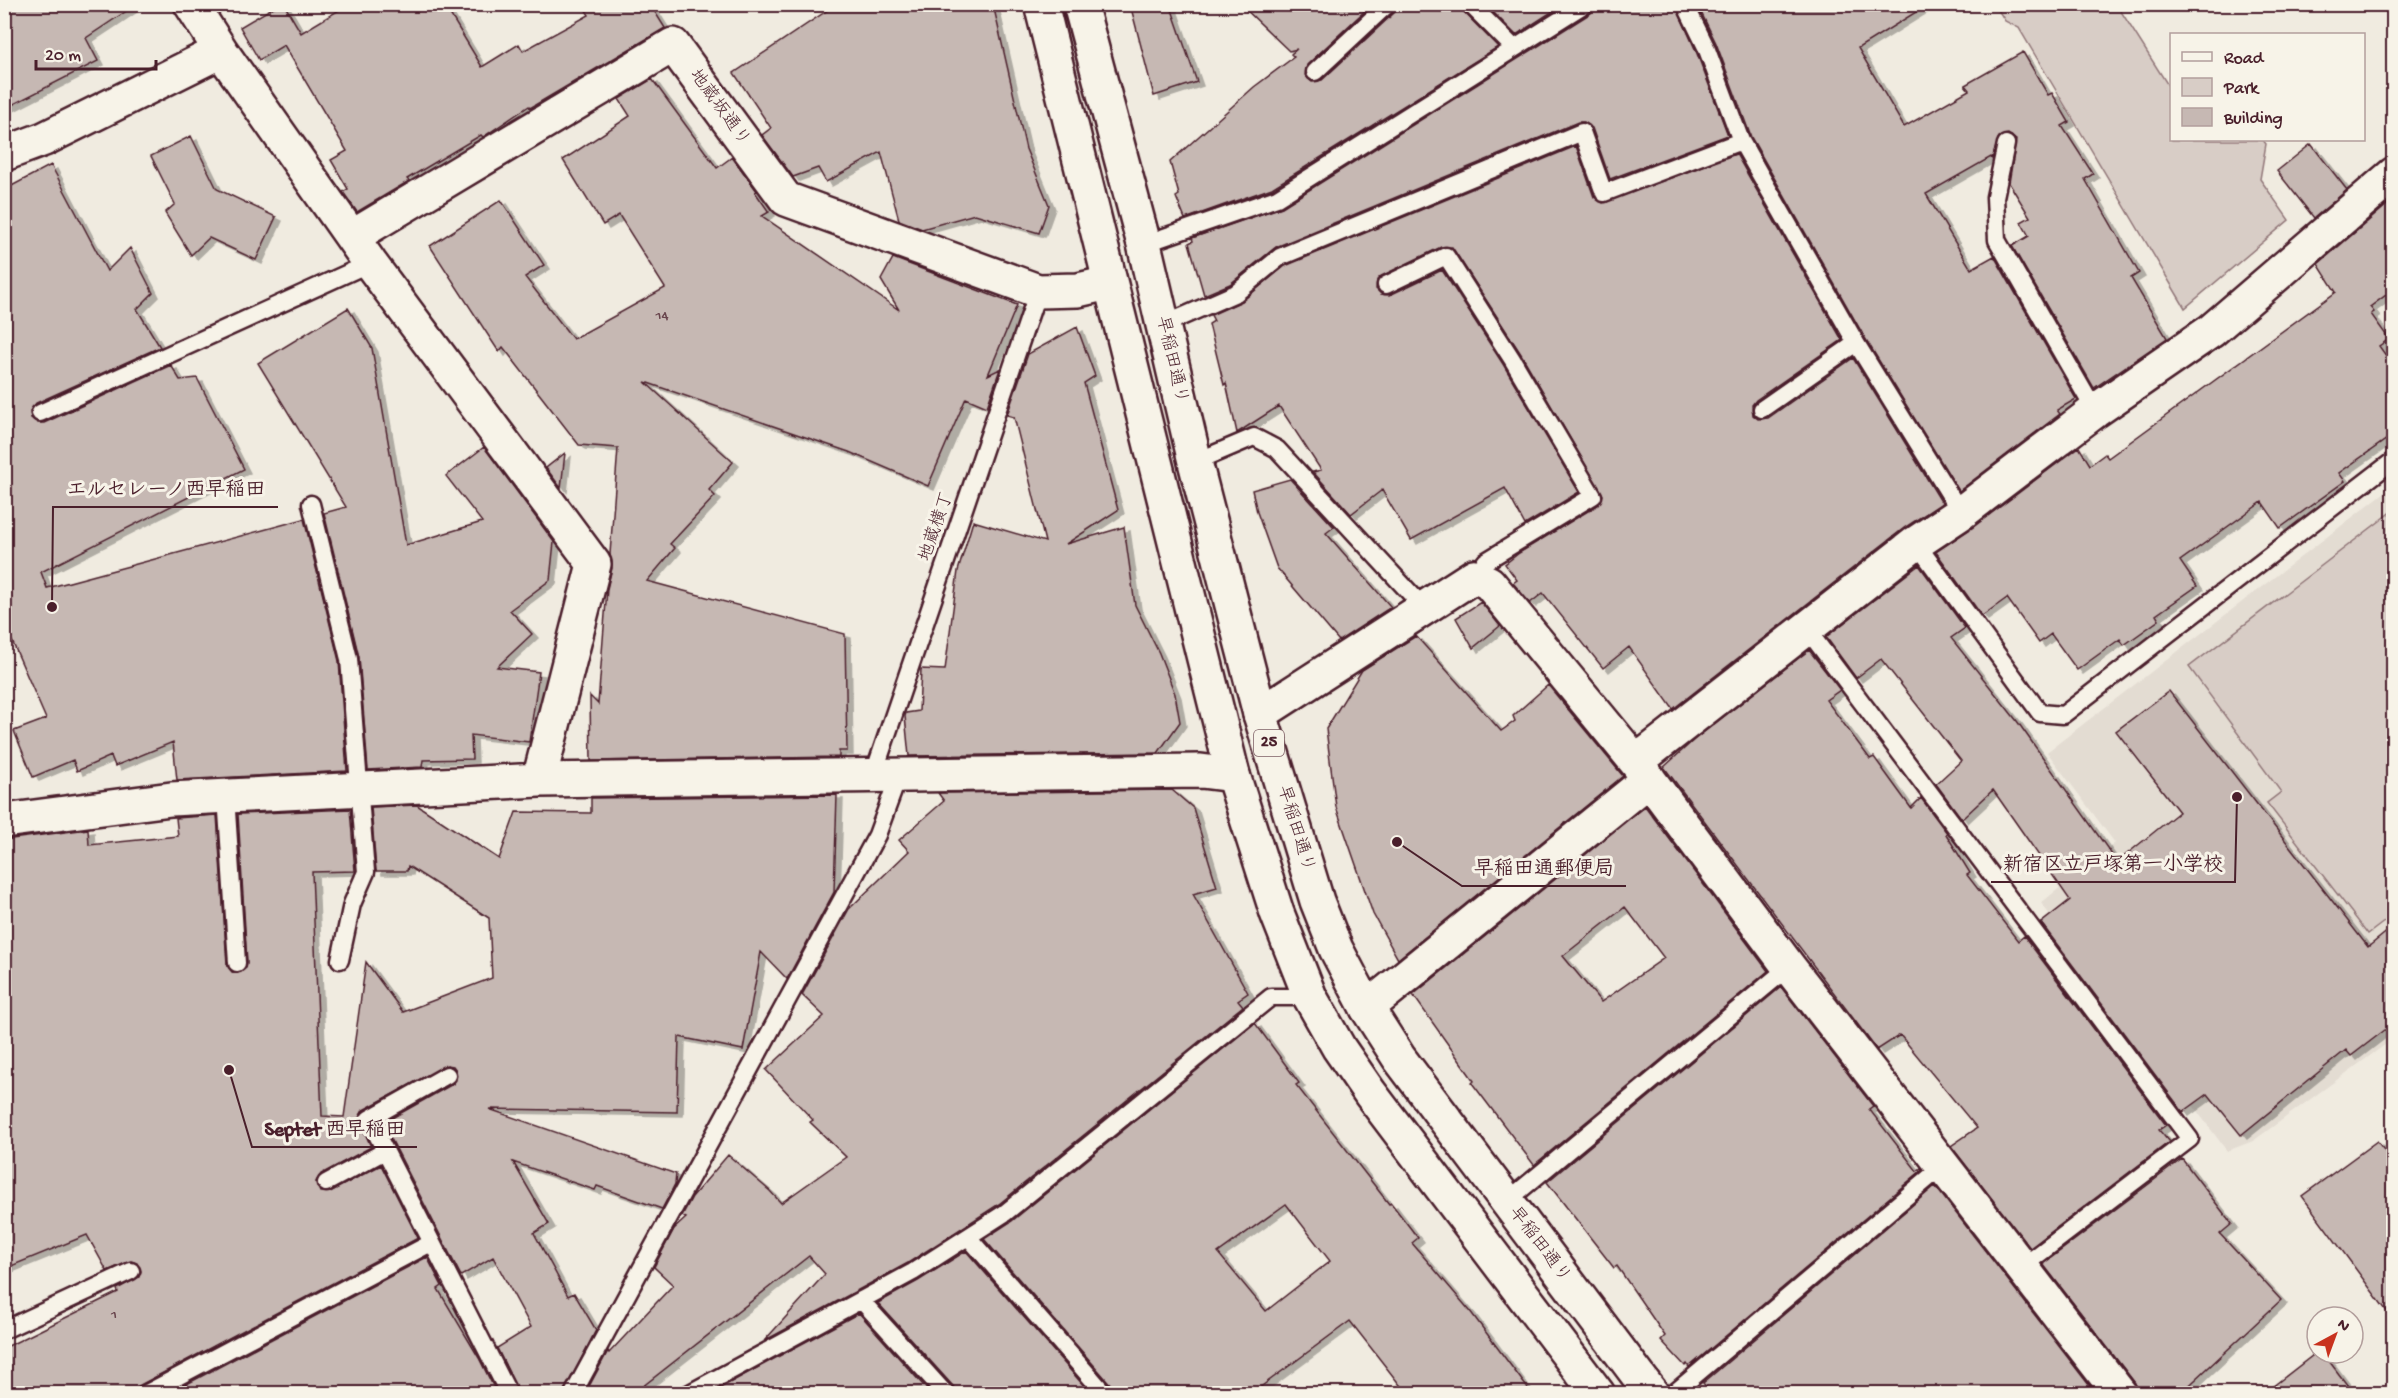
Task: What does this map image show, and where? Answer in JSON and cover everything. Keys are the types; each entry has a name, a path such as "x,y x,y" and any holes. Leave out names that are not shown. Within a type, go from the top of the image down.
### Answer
{"street":[{"path":"191,4 221,51 361,250 594,564 539,780"},
{"name":"25","path":"1041,4 1233,775 1277,913 1310,997 1339,1048 1370,1093 1599,1394"},
{"name":"早稲田通り","path":"1081,5 1260,714 1317,901 1336,949 1367,1008 1399,1058 1652,1394"},
{"name":"地蔵坂通り","path":"361,250 673,45 786,199 1038,291 1078,290 1109,283"},
{"path":"4,154 44,139 221,51"},
{"path":"1367,1008 1806,628 1916,543 1961,513 2095,411 2211,332 2394,174"},
{"path":"1260,714 1474,576 1489,583 1643,770 1790,968 2120,1394"},
{"path":"4,821 171,799 539,780 1201,771 1233,775"}],"lane":[{"path":"1315,72 1388,4"},
{"path":"1470,4 1514,48"},
{"path":"1143,244 1278,198 1586,4"},
{"path":"1685,4 1706,47 1741,141 1856,343 1961,513"},
{"path":"1163,325 1236,292 1280,257 1582,132 1604,193 1741,141"},
{"path":"2006,144 1995,197 1997,240 2095,411"},
{"path":"40,413 361,250"},
{"path":"1386,285 1446,256 1512,359 1593,496 1486,561 1474,576"},
{"name":"地蔵横丁","path":"573,1394 877,835 886,776 1038,291"},
{"path":"1762,409 1856,343"},
{"path":"1195,462 1254,437 1277,448 1424,608"},
{"path":"1916,543 2040,713 2063,715 2394,460"},
{"path":"311,504 349,659 366,872 352,904 340,960"},
{"path":"1806,628 2190,1139 2022,1267"},
{"path":"226,796 237,963"},
{"path":"1506,1202 1790,968"},
{"path":"688,1394 913,1272 1005,1213 1271,997 1310,997"},
{"path":"447,1075 369,1119 509,1394"},
{"path":"326,1183 385,1151"},
{"path":"1673,1394 1944,1165"},
{"path":"968,1237 1105,1394"},
{"path":"145,1394 431,1243"},
{"path":"4,1330 131,1271"},
{"path":"861,1300 946,1394"}],"shaded area":[{"path":"2393,486 2393,1039 2253,1141 2227,1151 2041,903 2115,843 2047,752"}],"green space":[{"path":"1995,5 2117,5 2170,88 2170,141 2264,141 2266,144 2260,179 2289,220 2185,308 2019,28 2005,21"},
{"path":"2393,511 2393,915 2368,934 2267,803 2281,792 2189,667"}],"building":[{"path":"4,4 137,4 86,38 98,61 4,109"},
{"path":"279,4 284,4 301,33 349,4 444,4 482,67 519,44 523,51 589,15 582,4 650,4 665,28 530,108 529,106 483,137 481,135 407,179 409,181 357,212 343,192 348,189 331,160 347,151 284,45 259,60 240,27"},
{"path":"837,4 993,4 1026,149 1049,205 1039,233 975,214 922,229 899,220 881,152 826,182 818,168 793,177 762,135 771,128 734,73"},
{"path":"1130,4 1170,4 1197,82 1154,96"},
{"path":"1240,4 1372,4 1307,65 1305,75 1312,82 1322,80 1395,12 1398,4 1460,4 1463,11 1498,47 1272,188 1185,219 1176,197 1179,195 1170,162 1254,87 1294,57 1291,54 1297,49 1289,51"},
{"path":"1485,4 1564,4 1516,35"},
{"path":"1595,4 1675,4 1696,51 1728,135 1610,179 1592,128 1584,122 1578,122 1276,247 1230,284 1204,295 1189,243 1193,241 1192,238 1282,207 1591,13"},
{"path":"1697,4 1929,4 1858,48 1904,127 1969,90 1965,85 2023,52 2048,95 2052,93 2069,122 2062,126 2093,174 2085,179 2139,273 2131,278 2167,338 2094,388 2012,246 2029,236 2021,222 2030,217 2009,183 2016,140 2008,134 1999,137 1992,159 1991,157 1926,194 1971,269 1994,256 2076,399 2057,410 2060,414 1959,491 1865,338 1751,137 1716,43"},
{"path":"652,79 717,168 732,157 769,212 762,216 899,310 881,280 893,258 1017,305 988,375 1000,369 987,407 966,398 928,486 849,452 645,382 733,462 709,490 715,496 670,544 675,548 647,581 845,634 847,751 839,751 839,757 591,761 590,696 598,704 607,589 612,568 610,554 618,448 579,445 503,347 499,352 430,246 501,200 544,265 525,277 573,339 665,288 619,215 603,225 563,160 630,116 619,99"},
{"path":"191,136 217,189 276,217 256,260 209,238 191,255 165,213 175,204 151,156"},
{"path":"2311,144 2347,190 2314,218 2277,171"},
{"path":"1576,146 1594,197 1603,203 1736,154 1842,340 1756,400 1752,405 1753,415 1758,419 1768,418 1853,358 1942,503 1904,528 1673,709 1629,647 1603,668 1543,593 1530,603 1513,583 1517,580 1505,564 1598,505 1603,495 1521,354 1452,247 1441,247 1381,276 1377,280 1376,289 1381,294 1390,295 1442,270 1503,364 1579,492 1525,525 1505,488 1411,540 1382,490 1351,514 1313,472 1321,470 1279,406 1237,433 1209,324 1214,321 1211,315 1242,301 1285,266"},
{"path":"51,165 107,271 130,248 153,293 137,309 160,347 36,403 30,411 31,418 38,423 44,423 171,365 180,380 197,378 244,469 41,572 47,588 304,519 339,661 347,771 177,780 173,742 115,766 111,756 77,771 73,760 33,777 14,731 46,719 12,641 4,631 4,190"},
{"path":"2394,199 2394,289 2370,307 2374,312 2371,314 2389,339 2379,346 2394,367 2394,434 2339,473 2345,481 2280,528 2262,502 2180,561 2197,586 2156,615 2159,620 2124,645 2120,639 2077,670 2051,634 2039,643 2007,598 1982,616 1936,552 1972,528 2079,447 2090,465 2105,454 2108,458 2336,292 2318,264"},
{"path":"348,308 372,348 406,545 482,522 446,476 484,447 554,542 550,580 510,610 532,634 497,667 539,672 529,742 471,735 472,759 423,760 422,767 368,770 359,657 324,513 346,507 258,363"},
{"path":"1077,327 1095,376 1084,383 1118,510 1066,544 1124,527 1135,605 1159,653 1175,694 1180,722 1158,753 909,756 905,716 906,713 919,711 921,669 945,670 958,571 973,521 1045,542 1014,417 1007,415 1028,354"},
{"path":"565,453 561,488 546,468"},
{"path":"1290,479 1334,527 1326,533 1391,607 1339,641 1277,568 1257,512 1252,490"},
{"path":"1919,565 1965,628 1951,638 2017,721 2117,862 2179,812 2116,731 2169,691 2368,947 2394,926 2394,1023 2351,1056 2346,1050 2241,1135 2208,1094 2183,1112 2041,923 2070,900 1993,790 1962,819 1936,784 1961,761 1881,659 1856,678 1826,637"},
{"path":"1481,602 1500,626 1473,648 1456,618"},
{"path":"1416,636 1501,731 1515,721 1513,716 1548,685 1623,776 1398,959 1373,914 1336,807 1326,729 1362,670"},
{"path":"1809,650 1840,690 1826,700 1870,759 1874,757 1911,808 1921,798 1947,833 1970,873 1967,875 2018,941 2024,936 2166,1125 2159,1130 2169,1142 2030,1248 1951,1146 1977,1128 1900,1035 1877,1050 1664,767 1695,739"},
{"path":"1172,790 1193,808 1217,887 1193,894 1248,993 1238,1000 1243,1006 999,1204 908,1263 764,1341 825,1274 809,1256 633,1394 585,1394 608,1351 609,1353 673,1285 654,1267 674,1229 686,1218 682,1216 692,1197 728,1155 781,1203 846,1157 810,1122 813,1120 766,1070 824,1016 802,995 849,909 909,851 899,840 944,801 938,793"},
{"path":"837,795 834,892 787,979 761,952 743,1050 679,1037 677,1112 489,1109 676,1174 675,1184 662,1209 597,1186 595,1190 513,1162 549,1224 534,1233 568,1296 574,1293 596,1330 563,1394 519,1394 497,1348 531,1327 493,1257 461,1276 383,1123 453,1084 456,1080 456,1070 453,1066 447,1065 363,1110 359,1119 371,1147 321,1174 316,1182 320,1192 330,1192 381,1165 418,1238 140,1385 135,1394 4,1394 4,1348 118,1292 117,1289 139,1277 141,1271 137,1263 131,1261 107,1271 87,1235 4,1269 4,840 88,829 89,845 178,836 176,818 217,815 227,964 232,972 238,973 246,968 247,962 238,814 350,809 355,871 312,872 322,1116 344,1117 366,962 403,1012 492,978 489,918 408,866 407,871 376,871 371,807 417,805 499,859 516,812 591,813 591,798"},
{"path":"1645,806 1768,971 1534,1165 1472,1083 1474,1081 1413,995","holes":["1625,907 1664,958 1601,1002 1563,956"]},
{"path":"1781,987 1873,1106 1869,1109 1917,1171 1921,1168 1922,1170 1689,1367 1687,1364 1685,1366 1661,1340 1665,1336 1617,1266 1614,1268 1547,1182"},
{"path":"1255,1023 1299,1083 1296,1085 1418,1238 1412,1243 1470,1311 1532,1394 1407,1394 1350,1321 1251,1394 1115,1394 1113,1387 984,1239 1012,1221","holes":["1286,1204 1330,1261 1266,1311 1218,1253"]},
{"path":"2377,1141 2394,1163 2394,1321 2302,1196"},
{"path":"2182,1159 2232,1224 2220,1234 2281,1300 2180,1394 2138,1394 2135,1383 2043,1264"},
{"path":"1935,1186 2096,1394 1712,1394 1703,1383"},
{"path":"966,1251 1091,1394 956,1394 954,1387 878,1303"},
{"path":"427,1257 442,1286 438,1289 479,1358 497,1394 168,1394"},
{"path":"859,1313 931,1394 716,1394 720,1388"},
{"path":"2305,1361 2305,1365 2332,1365 2354,1394 2263,1394"}],"place":[{"name":"エルセレーノ西早稲田","path":"52,607"},
{"name":"新宿区立戸塚第一小学校","path":"2237,797"},
{"name":"早稲田通郵便局","path":"1397,842"},
{"name":"Septet 西早稲田","path":"229,1070"}]}
